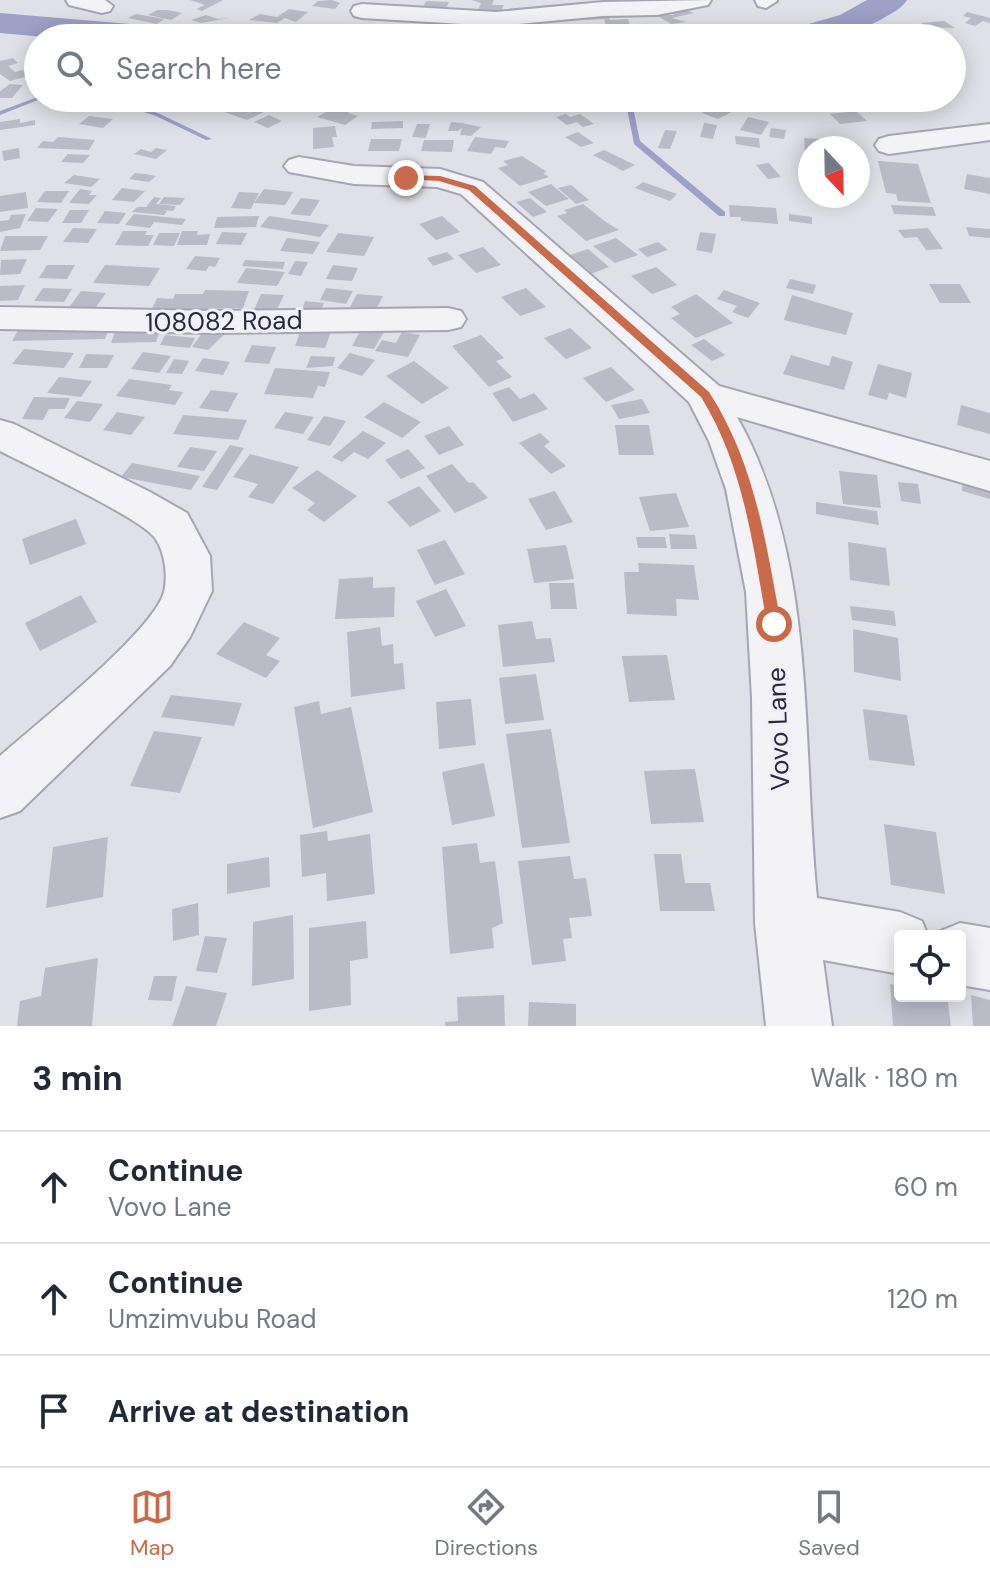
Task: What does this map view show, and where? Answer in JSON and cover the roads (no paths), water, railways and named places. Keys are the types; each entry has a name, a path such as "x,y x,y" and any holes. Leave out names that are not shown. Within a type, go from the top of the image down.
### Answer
{"street":[{"path":"77,0 102,6"},
{"path":"362,11 464,19 509,9 642,8 676,6 700,0"},
{"path":"642,8 650,19 660,24"},
{"path":"889,145 990,132"},
{"path":"299,166 354,175 440,178 472,188 705,395 990,476"},
{"name":"108082 Road","path":"0,318 215,322 448,319"},
{"name":"Vovo Lane","path":"705,395 723,422 739,461 755,518 774,624 786,923 799,1026"},
{"path":"0,434 135,503 171,525 187,556 188,591 173,623 152,651 0,792"},
{"path":"786,923 894,942"},
{"path":"966,955 990,959"}],"waterway":[{"path":"845,24 891,0"},
{"path":"0,23 24,25"},
{"path":"0,113 24,104"},
{"path":"149,112 208,139"},
{"path":"631,112 637,142 722,214"}]}
